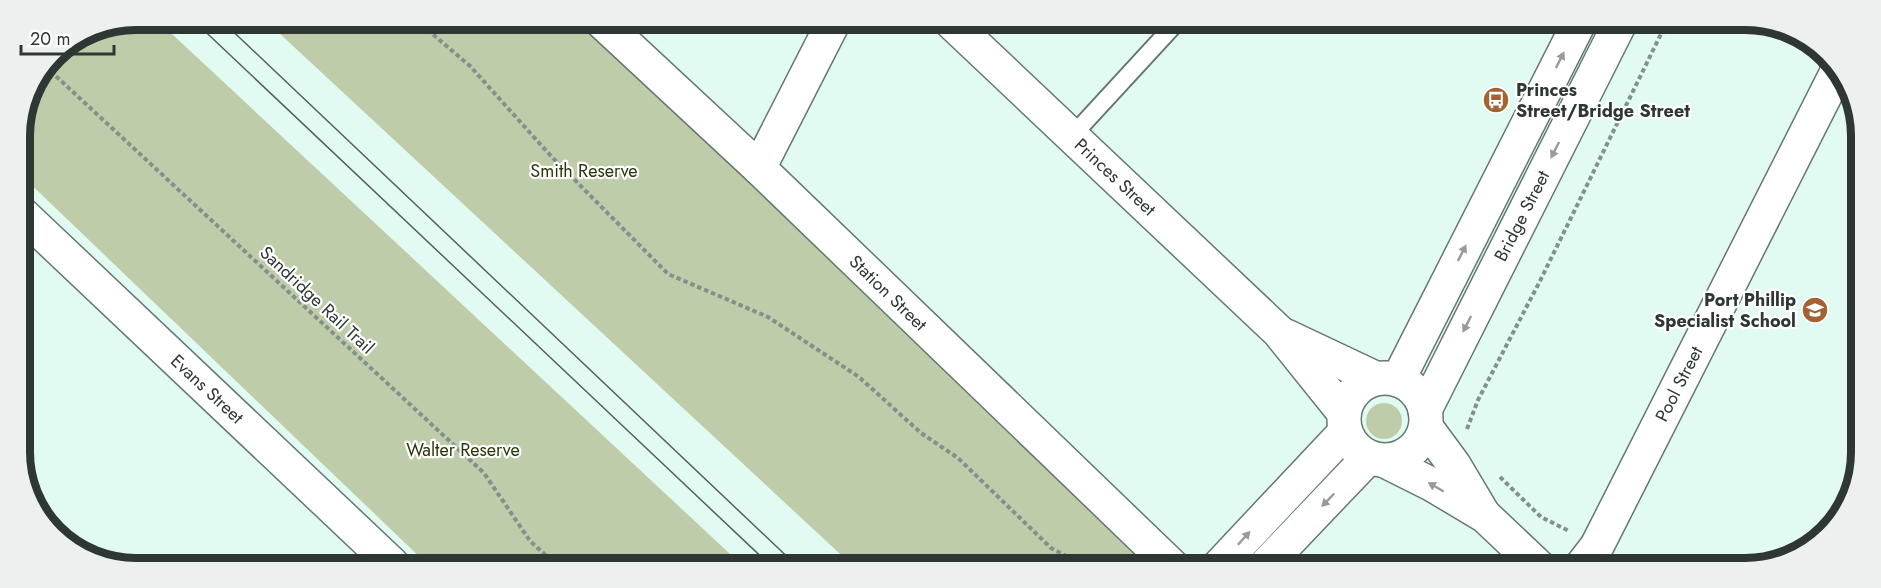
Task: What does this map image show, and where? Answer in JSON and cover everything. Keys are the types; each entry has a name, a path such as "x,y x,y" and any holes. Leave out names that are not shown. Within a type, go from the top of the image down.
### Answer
{"street":[{"name":"Station Street","path":"611,30 759,168 1164,558"},
{"path":"759,168 829,30"},
{"name":"Princes Street","path":"971,30 1072,136 1279,332 1344,423"},
{"name":"Bridge Street","path":"1386,379 1575,30"},
{"name":"Bridge Street","path":"1425,418 1617,30"},
{"name":"Pool Street","path":"1589,557 1834,78"},
{"name":"Evans Street","path":"30,221 386,558"},
{"name":"Princes Street","path":"1279,332 1386,379"},
{"path":"1485,516 1425,418 1420,397 1410,386 1386,379 1358,387 1347,402 1344,423 1350,443 1377,460 1433,485 1485,516 1529,558"},
{"path":"1274,558 1377,460 1400,458 1412,451 1421,440 1425,418"},
{"path":"1226,558 1344,423"}],"lane":[{"path":"1072,136 1170,30"}],"path":[{"path":"428,30 470,66 550,155 669,274 768,317 859,377 921,433 958,458 1051,548 1070,558"},
{"path":"1467,430 1478,400 1540,281 1661,34 1667,30"},
{"name":"Sandridge Rail Trail","path":"51,72 484,473 530,541 548,558"},
{"path":"1494,471 1541,517 1589,557"}],"green space":[{"name":"Walter Reserve","path":"136,30 168,30 734,558 421,558 30,184 30,129 38,95 52,71 71,52 89,41 108,34"},
{"name":"Smith Reserve","path":"276,30 590,30 1153,558 844,558"},
{"path":"1384,403 1397,408 1402,421 1397,434 1384,439 1371,434 1366,421 1371,408"}],"tram line":[{"path":"204,30 763,558"},
{"path":"232,30 789,558"}],"place":[{"name":"Princes Street/Bridge Street","path":"1496,100"},
{"name":"Port Phillip Specialist School","path":"1815,310"}]}
